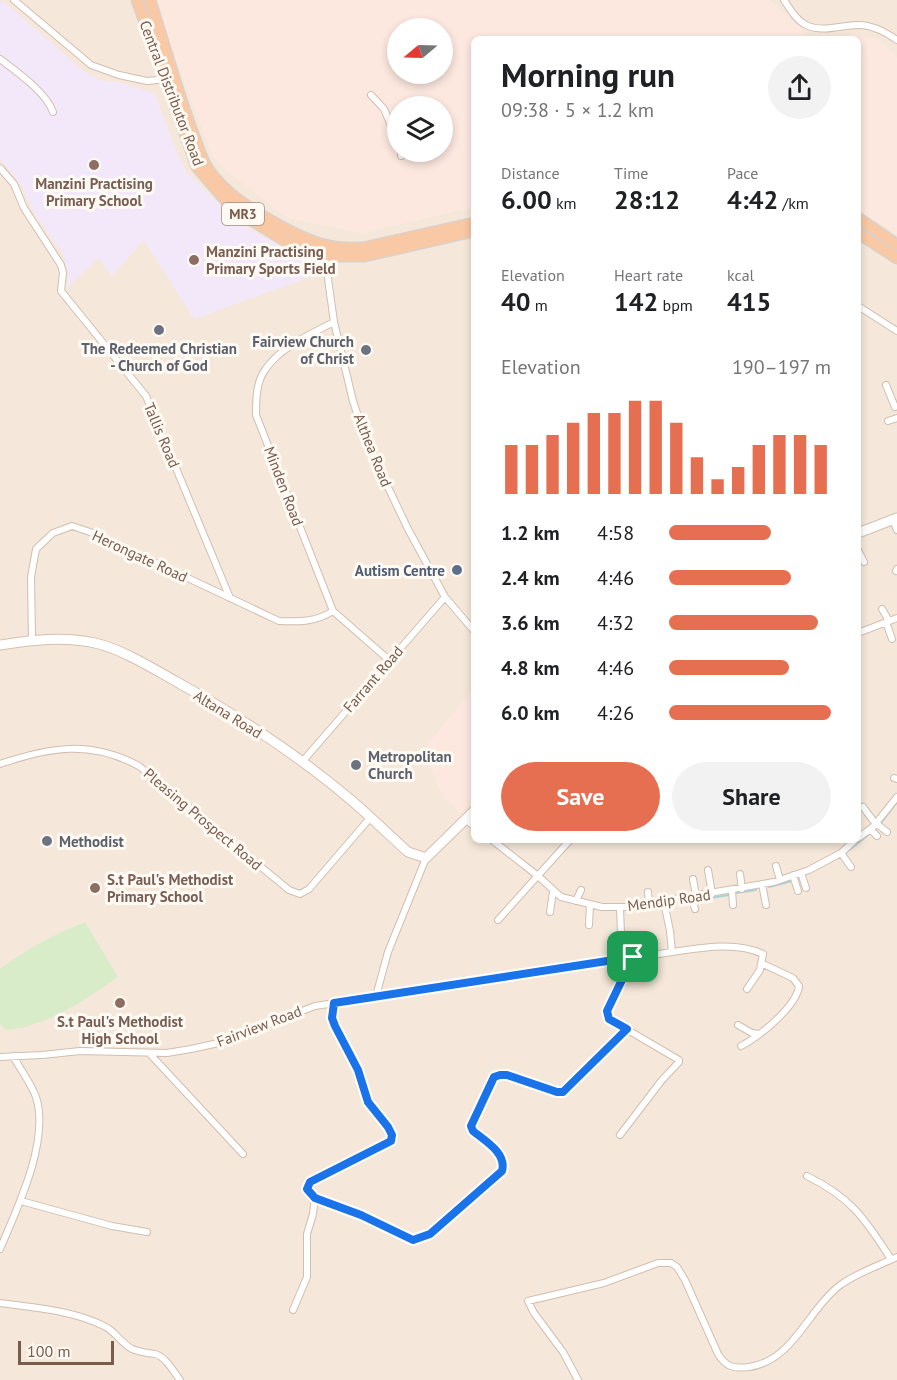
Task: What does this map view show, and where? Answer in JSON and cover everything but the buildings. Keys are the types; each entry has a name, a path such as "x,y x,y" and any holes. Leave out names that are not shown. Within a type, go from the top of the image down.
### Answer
{"highway":[{"name":"Central Distributor Road","path":"137,0 199,149 213,176 235,198 273,222 330,252 366,256 471,232"},
{"name":"Central Distributor Road","path":"150,0 170,79"},
{"path":"861,220 897,245"},
{"name":"Central Distributor Road","path":"330,252 363,248 471,224"},
{"path":"861,235 897,258"}],"main road":[{"path":"861,532 895,519"},
{"name":"Altana Road","path":"0,645 32,640 75,641 96,643 120,652 212,702 302,762 351,800 408,852 426,858"},
{"path":"426,858 470,823"}],"street":[{"path":"15,0 91,65 118,75 147,81 170,79"},
{"path":"784,0 795,17 806,25 828,29 860,25 884,30 897,40"},
{"path":"0,59 32,86 51,105 53,112"},
{"path":"370,95 384,110 387,117"},
{"name":"Tallis Road","path":"0,168 14,184 24,208 61,264 63,281 61,291 146,396 230,598"},
{"name":"Althea Road","path":"330,252 328,279 334,322 353,401 366,441 408,529 445,597 471,627"},
{"path":"861,308 897,331"},
{"name":"Minden Road","path":"334,322 276,357 263,371 256,396 256,415 333,611 389,660"},
{"path":"886,385 896,409"},
{"path":"888,421 897,418"},
{"path":"895,519 897,530"},
{"name":"Herongate Road","path":"32,640 31,577 36,549 53,533 72,526 90,532 279,621 302,622 324,617 333,611"},
{"path":"861,556 864,562"},
{"name":"Farrant Road","path":"302,762 445,597"},
{"path":"882,609 888,621 892,639"},
{"path":"861,632 897,618"},
{"name":"Pleasing Prospect Road","path":"0,764 51,750 75,748 120,756 139,766 289,890 300,894 309,889 370,818"},
{"name":"Mendip Road","path":"861,836 874,825 897,797"},
{"path":"863,807 878,836"},
{"path":"874,825 887,832"},
{"name":"Mendip Road","path":"496,843 561,897 590,905 620,907 742,889 780,880 801,873 841,853 852,843"},
{"path":"498,920 567,843"},
{"path":"841,853 851,867"},
{"path":"376,996 388,952 426,858"},
{"path":"776,866 780,880"},
{"path":"708,870 712,894"},
{"path":"740,873 742,889"},
{"path":"801,873 806,888"},
{"path":"793,875 798,891"},
{"path":"693,879 695,909"},
{"path":"762,884 766,905"},
{"path":"576,901 581,890"},
{"path":"732,890 734,904"},
{"path":"550,912 553,892"},
{"path":"648,892 649,904"},
{"path":"664,902 672,952"},
{"path":"589,925 590,905"},
{"path":"620,907 621,934"},
{"name":"Fairview Road","path":"0,1057 80,1051 167,1053 223,1042 302,1010 334,1003 672,952 738,947 752,949 763,954 761,963"},
{"path":"620,1135 656,1087 679,1062 679,1059 609,1019 607,1011 633,957"},
{"path":"741,1046 752,1041 792,1003 798,994 799,986 794,978 761,963 760,970 747,989"},
{"path":"334,1003 332,1018 358,1070 368,1102 392,1135 391,1141 385,1146 310,1182 307,1189 315,1198 361,1215 413,1240 430,1234 502,1171 503,1161 500,1154 473,1131 471,1126 494,1077 507,1075 563,1092 627,1029"},
{"path":"738,1025 752,1033 759,1034"},
{"path":"148,1052 243,1154"},
{"path":"0,1249 21,1201 39,1131 39,1112 35,1095 13,1056"},
{"path":"578,1380 563,1352 534,1313 528,1301 604,1283 658,1263 671,1263 677,1267 685,1280 723,1362 731,1368 741,1368 761,1365 780,1354 840,1285 894,1258 852,1205 834,1191 807,1176"},
{"path":"293,1310 307,1276 307,1234 315,1198"},
{"path":"21,1201 112,1226 147,1232"},
{"path":"0,1303 61,1312 105,1326 114,1332 121,1342 134,1350 158,1354 180,1380"}],"shaded area":[{"path":"0,0 897,0 897,1380 0,1380"},
{"path":"153,0 769,0 809,36 471,36 471,208 362,233 287,218 227,171 213,157"},
{"name":"Manzini Practising Primary School","path":"3,1 82,70 99,80 122,83 155,94 186,172 247,228 311,262 318,274 194,319 144,240 112,276 99,258 66,288 69,274 62,253 34,213 21,185 0,159 0,3"},
{"path":"861,36 878,39 897,57 897,234 861,212"},
{"path":"471,692 471,801 461,813 443,796 427,759 428,744"}],"green space":[{"path":"85,922 118,977 65,1011 36,1024 6,1030 0,1024 0,969 41,942"}],"waterway":[{"path":"881,823 897,802"},
{"path":"861,841 872,832"},
{"path":"844,854 858,843"},
{"path":"769,887 792,881"},
{"path":"735,893 756,890"},
{"path":"698,900 729,895"},
{"path":"668,904 687,901"},
{"path":"638,909 659,907"}],"place":[{"name":"Manzini Practising Primary School","path":"94,165"},
{"name":"Manzini Practising Primary Sports Field","path":"194,260"},
{"name":"The Redeemed Christian - Church of God","path":"159,330"},
{"name":"Fairview Church of Christ","path":"366,350"},
{"name":"Autism Centre","path":"457,570"},
{"name":"Metropolitan Church","path":"356,765"},
{"name":"Methodist","path":"47,841"},
{"name":"S.t Paul's Methodist Primary School","path":"95,888"},
{"name":"S.t Paul's Methodist High School","path":"120,1003"}],"route":[{"path":"633,957 607,1011 609,1019 627,1029 563,1092 507,1075 494,1077 471,1126 473,1131 500,1154 504,1165 502,1171 430,1234 413,1240 310,1194 307,1189 310,1182 385,1146 391,1141 392,1135 368,1102 358,1070 332,1018 334,1003 633,957"}]}
